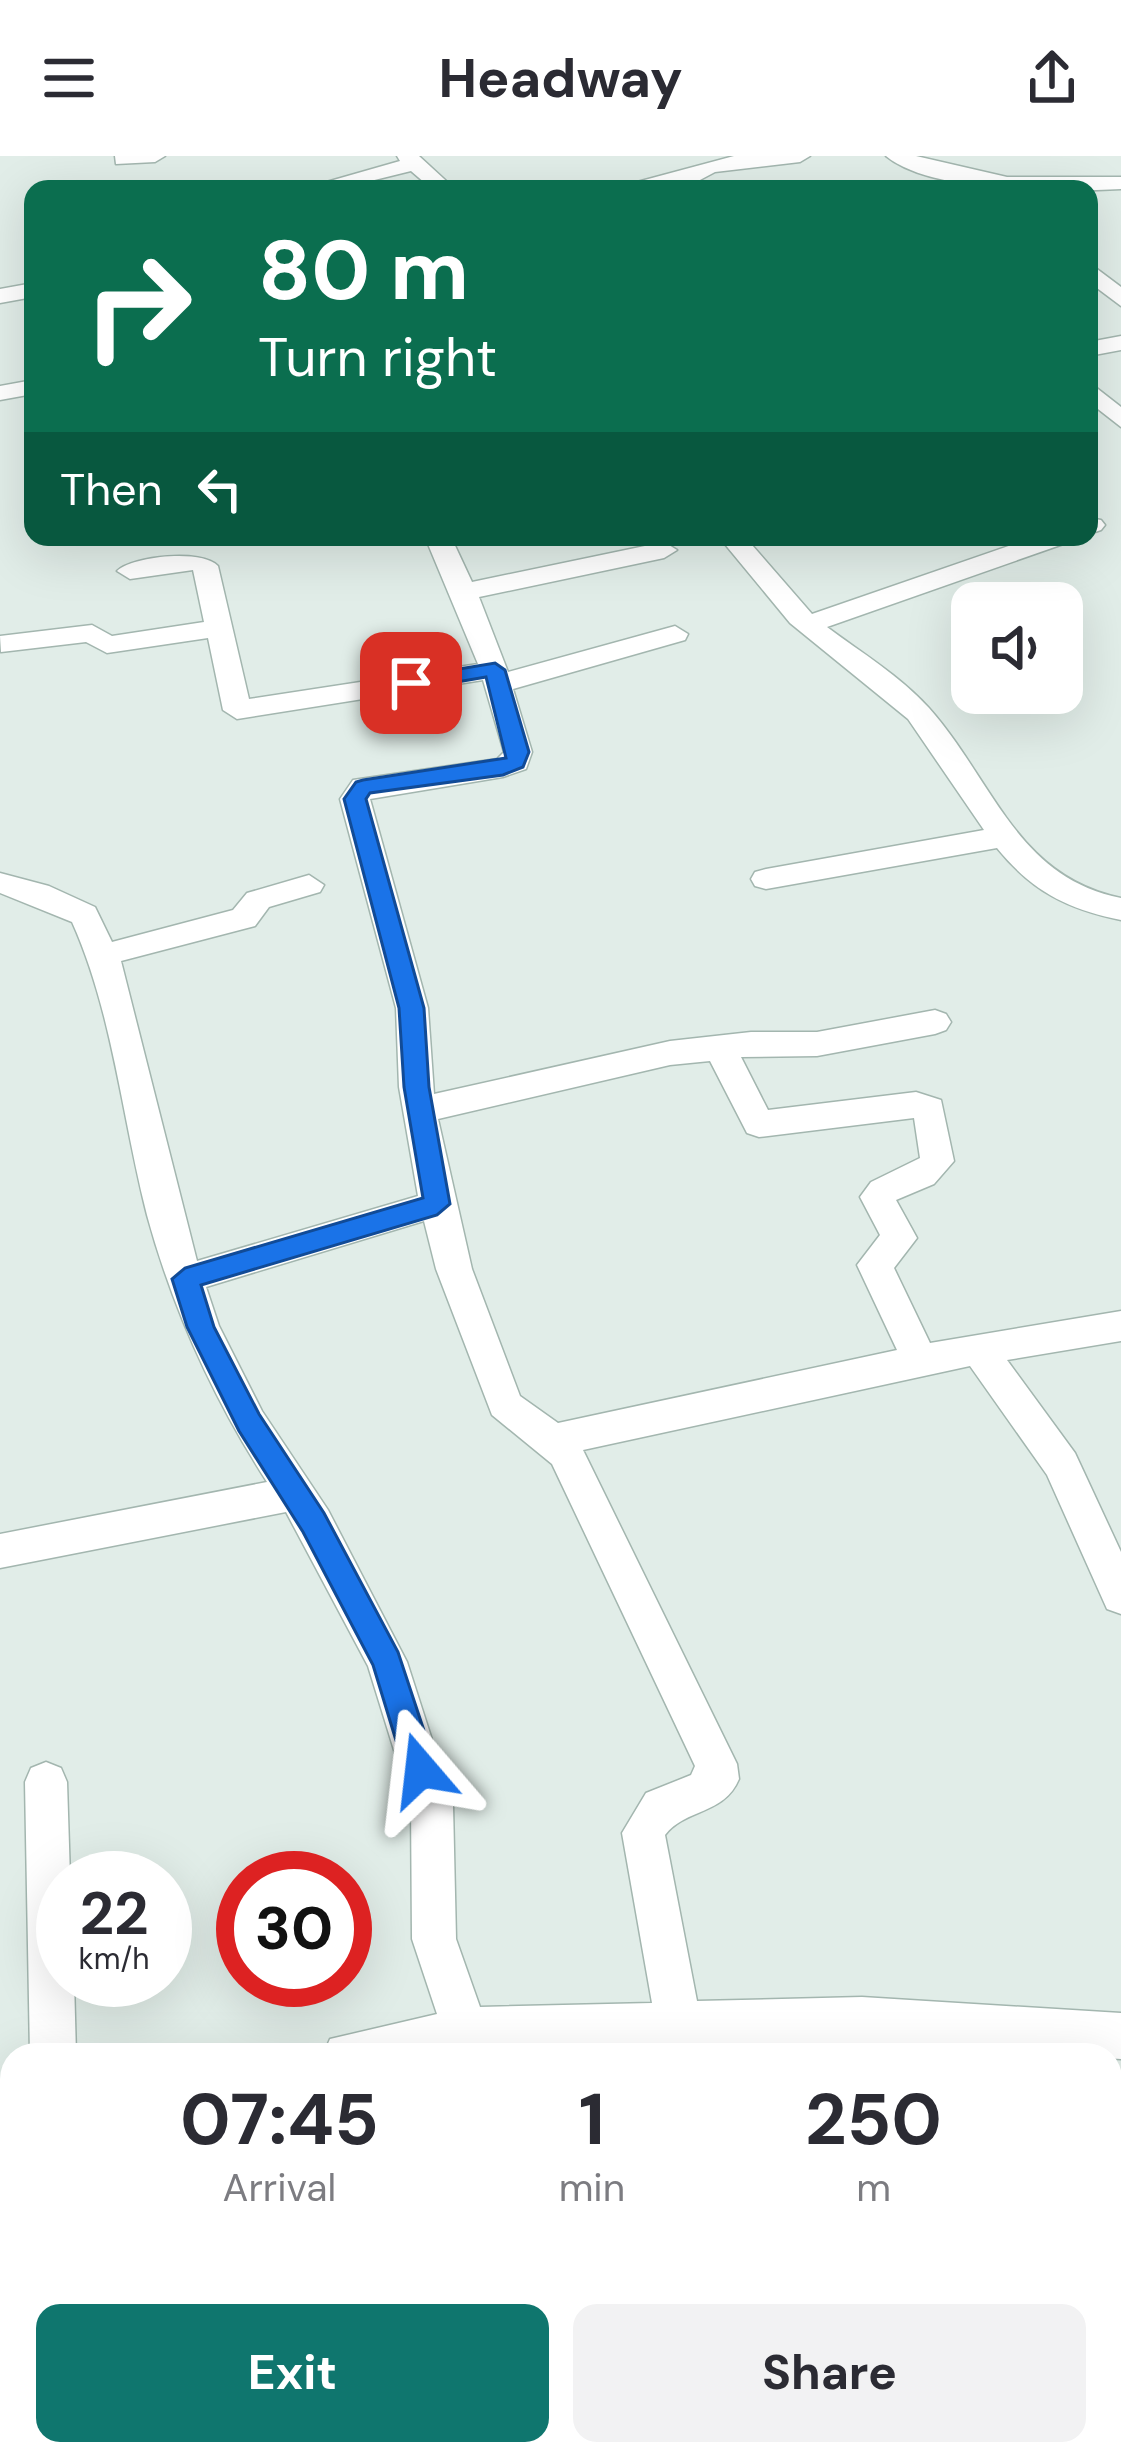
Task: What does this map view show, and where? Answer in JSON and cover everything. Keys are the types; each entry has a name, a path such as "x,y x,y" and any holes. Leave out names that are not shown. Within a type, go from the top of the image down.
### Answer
{"street":[{"path":"123,160 155,156"},
{"path":"681,180 704,168 800,156"},
{"path":"896,156 966,180"},
{"path":"343,180 410,160 433,180"},
{"path":"1098,278 1121,299"},
{"path":"1098,398 1121,420 1098,425"},
{"path":"442,546 496,677 518,752 516,762 363,787 355,799 412,1008 421,1110 454,1269 505,1404 519,1419 556,1440 716,1764 718,1779 711,1789 664,1802 652,1812 643,1833 679,2024"},
{"path":"740,546 807,626 877,673 922,716 1002,837 1056,890 1081,902 1121,909"},
{"path":"807,626 1034,546"},
{"path":"463,592 664,550"},
{"path":"130,571 202,563 237,710 496,677 675,634"},
{"path":"1,644 92,633 107,645 220,628"},
{"path":"766,878 1002,837"},
{"path":"0,883 38,893 84,915 103,955 165,1216 201,1327 249,1422 295,1493 387,1662 432,1805 434,1940 471,2043 679,2024 813,2038 1121,2036"},
{"path":"103,955 244,918 258,900 309,885"},
{"path":"421,1110 670,1053 817,1044 934,1022"},
{"path":"719,1047 759,1124 916,1105 929,1109 938,1161 927,1175 884,1189 877,1197 899,1238 875,1265 920,1360"},
{"path":"185,1279 437,1204"},
{"path":"556,1440 920,1360 1121,1326"},
{"path":"979,1349 1062,1465 1121,1597"},
{"path":"0,1550 295,1493"},
{"path":"46,1782 53,2043"}],"route":[{"path":"411,683 495,670 518,752 516,762 503,768 363,787 355,799 412,1008 416,1087 437,1204 185,1279 201,1327 249,1422 314,1522 387,1662 421,1770"}]}
